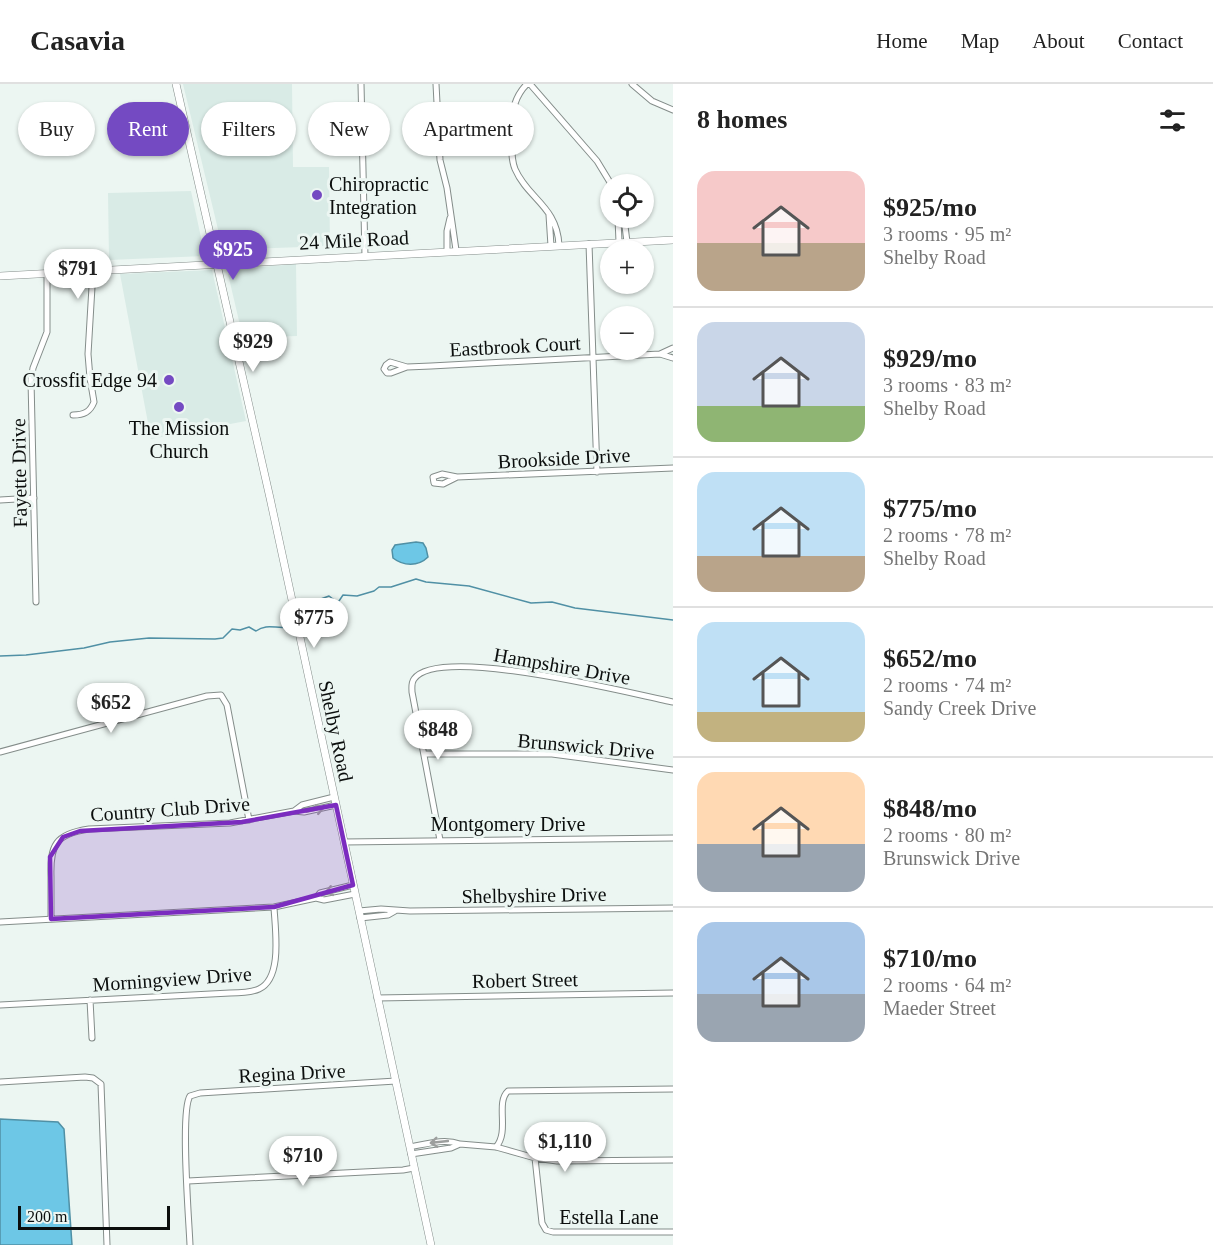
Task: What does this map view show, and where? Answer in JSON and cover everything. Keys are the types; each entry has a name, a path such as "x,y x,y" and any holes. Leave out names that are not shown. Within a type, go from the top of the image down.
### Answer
{"street":[{"name":"Shelby Road","path":"176,84 272,508 431,1245"},
{"path":"361,84 365,256"},
{"path":"436,84 440,160 447,188 456,250"},
{"path":"559,245 556,226 549,213 522,180 513,162 513,110 519,93 528,84 597,161 605,174"},
{"path":"632,84 652,101 673,110"},
{"path":"549,213 551,246"},
{"path":"447,251 450,217"},
{"name":"24 Mile Road","path":"654,241 673,240"},
{"name":"24 Mile Road","path":"0,276 600,243"},
{"path":"589,244 597,472"},
{"path":"73,416 89,411 94,402 88,354 93,270"},
{"name":"Fayette Drive","path":"36,602 32,380 33,368 47,332 47,273"},
{"name":"Eastbrook Court","path":"660,354 673,348"},
{"name":"Eastbrook Court","path":"407,367 660,354 673,358"},
{"name":"Brookside Drive","path":"457,477 673,468"},
{"path":"0,500 34,498"},
{"name":"Hampshire Drive","path":"424,754 412,692 413,681 419,675 438,670 496,668 520,670 673,702"},
{"path":"0,752 207,696 221,695 227,705 249,820"},
{"path":"424,754 440,840"},
{"name":"Brunswick Drive","path":"424,754 552,754 673,770"},
{"name":"Country Club Drive","path":"51,919 50,857 55,845 68,834 89,829 249,820 294,811 300,812 335,801"},
{"name":"Montgomery Drive","path":"344,842 673,838"},
{"path":"0,922 274,908 316,898 324,900 354,890"},
{"name":"Morningview Drive","path":"0,1005 230,993 260,988 269,980 275,964 274,908"},
{"name":"Shelbyshire Drive","path":"359,915 388,915 395,911 673,908"},
{"name":"Robert Street","path":"377,998 673,993"},
{"path":"90,1000 92,1038"},
{"path":"0,1082 86,1077 98,1080 103,1090 107,1245"},
{"name":"Regina Drive","path":"188,1181 185,1112 190,1096 200,1093 396,1081"},
{"path":"496,1147 502,1138 503,1099 508,1091 673,1089"},
{"path":"411,1151 452,1148 460,1144 496,1147 535,1158 572,1161 673,1160"},
{"name":"Estella Lane","path":"535,1158 543,1223 546,1230 553,1232 673,1232"},
{"path":"190,1245 188,1181 406,1170 414,1167"}],"highlighted area":[{"path":"336,805 353,885 274,907 51,919 50,857 63,837 80,831 242,822"}],"shaded area":[{"path":"183,84 292,84 292,102 201,102 201,156 293,156 293,167 329,167 330,246 223,250"},
{"path":"191,191 205,256 109,260 108,193"},
{"path":"296,264 297,336 243,338 228,274 235,269"},
{"path":"212,270 246,421 151,439 120,274"}],"water":[{"path":"423,543 426,548 428,557 424,560 410,564 401,563 393,558 392,550 395,545"},
{"path":"0,1119 58,1122 64,1129 72,1245 0,1245"}],"waterway":[{"path":"301,623 314,617 314,610 310,603 329,596 335,605 343,595 357,596 374,591 379,587 391,587 416,579 469,586 531,603 552,602 575,608 673,620"},
{"path":"0,656 84,648 110,642 149,638 215,639 223,638 232,629 240,630 249,627 256,631 268,627 288,627"}],"place":[{"name":"Chiropractic Integration","path":"317,195"},
{"name":"Crossfit Edge 94","path":"169,380"},
{"name":"The Mission Church","path":"179,407"}]}
